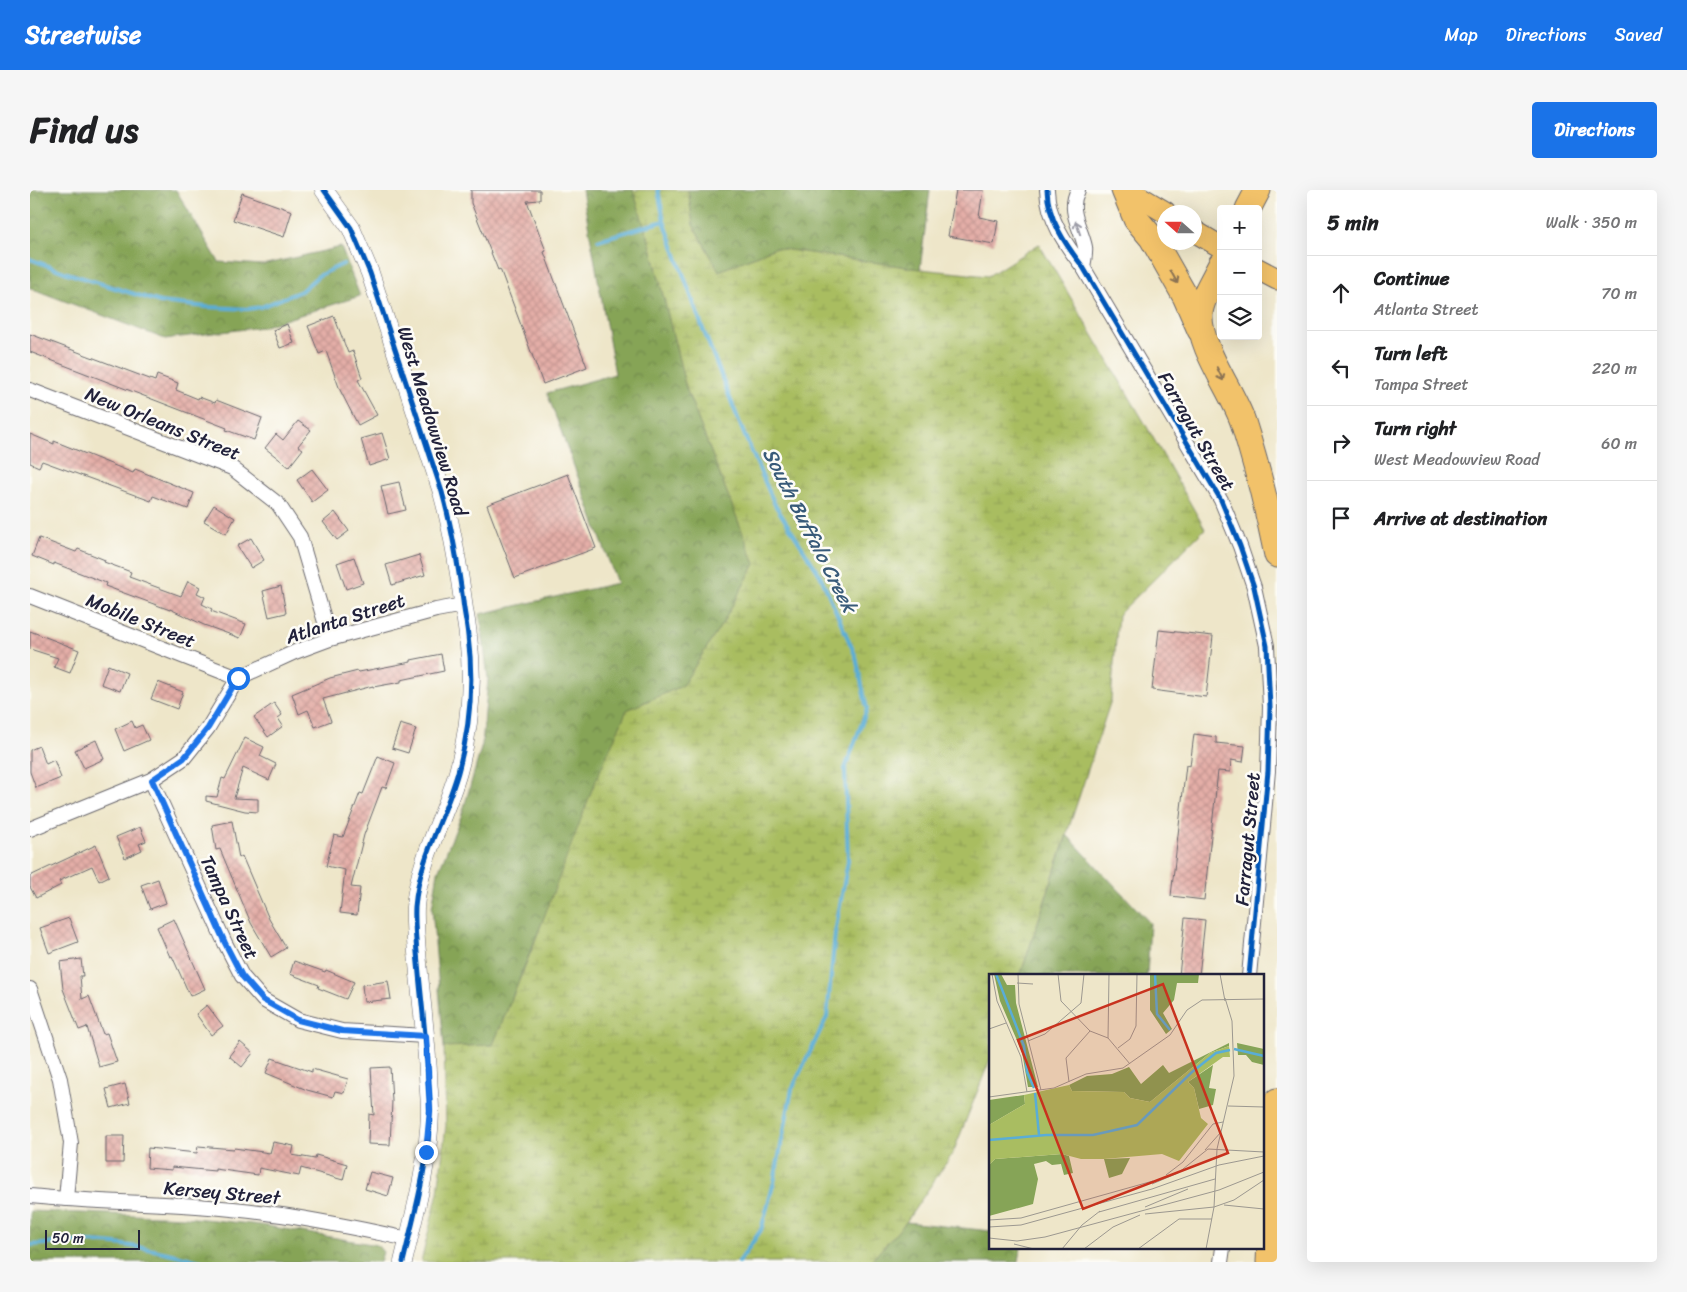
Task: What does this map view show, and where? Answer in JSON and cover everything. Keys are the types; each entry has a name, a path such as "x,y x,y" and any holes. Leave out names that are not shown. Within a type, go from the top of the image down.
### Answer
{"highway":[{"path":"1124,190 1136,219 1152,238 1185,296 1242,420 1266,505 1277,556"},
{"path":"1250,205 1258,190"},
{"path":"1204,339 1200,313 1204,298 1217,272"},
{"path":"1269,1262 1277,1101"},
{"path":"1269,1262 1277,1193"}],"main road":[{"path":"1128,190 1157,207"},
{"path":"1202,236 1217,245"}],"street":[{"name":"West Meadowview Road","path":"324,190 350,228 360,247 377,292 442,492 452,528 468,637 470,708 466,735 455,782 424,859 418,882 415,906 414,927 426,1036 430,1110 420,1190 403,1262"},
{"name":"Farragut Street","path":"1047,190 1051,217 1071,252 1083,267 1221,500 1254,587 1267,646 1270,707 1268,771 1249,974"},
{"path":"1078,190 1074,200 1074,214 1085,248 1083,267"},
{"name":"New Orleans Street","path":"30,390 232,468 278,504 300,537 330,638"},
{"name":"Mobile Street","path":"30,596 238,678"},
{"name":"Atlanta Street","path":"238,678 330,638 436,610 463,605"},
{"path":"30,829 152,780 184,758 208,728 238,678"},
{"name":"Tampa Street","path":"152,780 225,943 242,976 263,1000 298,1020 342,1031 426,1036"},
{"path":"30,990 60,1079 71,1143 66,1199"},
{"name":"Kersey Street","path":"30,1196 210,1207 274,1214 409,1239"}],"green space":[{"path":"30,190 176,190 219,262 262,265 341,247 360,296 262,327 165,339 30,288"},
{"path":"582,190 633,190 652,250 686,388 755,564 724,621 682,686 627,710 493,1045 444,1047 432,908 438,872 462,814 482,745 488,679 480,614 617,583 547,393 615,374"},
{"path":"633,190 688,190 693,225 719,271 775,248 920,269 988,276 1039,244 1205,529 1118,615 1111,700 1021,974 989,974 989,1062 953,1153 906,1222 870,1262 421,1262 438,1192 446,1125 444,1047 493,1045 532,949 593,787 627,710 682,686 724,621 755,564 686,388 652,250"},
{"path":"688,190 930,190 920,269 775,248 719,271 693,225"},
{"path":"1067,835 1150,923 1147,974 1021,974"},
{"path":"30,1211 185,1217 261,1225 377,1245 383,1252 380,1262 30,1262"},
{"path":"906,1222 989,1231 989,1250 1021,1250 1019,1262 870,1262"}],"building":[{"path":"471,190 540,190 540,200 527,201 587,367 543,384 500,269 498,270 471,203"},
{"path":"956,190 983,190 979,217 998,221 994,244 948,236"},
{"path":"242,193 292,211 284,237 233,220"},
{"path":"334,316 348,353 353,351 362,378 358,380 377,415 358,425 340,390 326,351 319,354 308,326"},
{"path":"287,324 294,343 280,348 273,330"},
{"path":"30,334 155,381 157,375 178,383 176,390 198,399 199,397 215,403 216,400 262,418 254,440 30,352"},
{"path":"298,421 311,430 298,446 303,449 289,467 265,448 276,434 283,440"},
{"path":"382,433 390,459 369,466 361,439"},
{"path":"30,434 54,444 54,441 133,473 135,469 194,493 188,509 153,496 151,501 42,461 39,467 30,463"},
{"path":"312,469 328,490 312,502 297,480"},
{"path":"568,474 596,548 515,578 487,505"},
{"path":"399,482 406,510 388,514 381,486"},
{"path":"214,505 235,518 226,534 204,521"},
{"path":"335,512 349,531 337,540 323,522"},
{"path":"39,538 76,552 78,549 105,560 104,562 131,572 129,577 181,596 188,581 200,587 197,593 205,597 202,604 212,609 211,611 246,624 240,638 204,625 170,609 105,586 106,583 32,556"},
{"path":"251,538 264,560 251,568 237,546"},
{"path":"419,555 425,575 392,585 386,565"},
{"path":"354,557 363,583 346,589 337,563"},
{"path":"281,586 286,613 269,617 263,591"},
{"path":"1159,630 1213,636 1206,697 1152,690"},
{"path":"30,631 79,650 70,673 54,667 58,658 30,649"},
{"path":"441,654 444,671 323,699 331,721 315,727 308,710 299,714 292,694 330,678"},
{"path":"108,665 127,673 120,691 101,684"},
{"path":"158,682 183,692 177,709 151,699"},
{"path":"274,703 282,715 278,718 283,726 268,737 254,717"},
{"path":"132,721 135,728 142,725 149,740 124,751 115,729"},
{"path":"400,724 416,729 408,753 392,748"},
{"path":"1194,734 1216,737 1216,743 1245,746 1243,762 1231,760 1230,772 1218,771 1204,900 1171,896 1186,765 1190,766"},
{"path":"245,738 264,747 260,756 276,764 269,780 243,768 234,798 258,799 258,812 245,811 206,801 206,796 217,797 222,778 225,779"},
{"path":"96,740 104,759 84,768 75,750"},
{"path":"39,746 46,764 54,760 61,778 36,788 30,772 30,750"},
{"path":"378,756 395,763 386,788 382,787 364,835 351,887 360,888 357,915 340,913 345,870 326,866 334,835 343,837 360,793 363,794"},
{"path":"232,821 239,858 242,856 269,919 286,948 271,957 251,923 220,849 216,850 212,825"},
{"path":"140,827 146,841 139,844 142,850 125,858 116,837"},
{"path":"96,845 109,876 99,881 92,866 59,881 61,885 36,898 30,887 30,876"},
{"path":"158,879 166,903 150,909 141,885"},
{"path":"69,918 78,942 49,953 40,928"},
{"path":"1185,918 1205,920 1199,974 1179,974"},
{"path":"174,919 205,989 190,996 157,927"},
{"path":"81,959 83,976 80,976 82,999 89,996 103,1034 107,1033 117,1062 99,1067 87,1027 79,1030 63,989 60,962"},
{"path":"294,961 325,972 326,970 354,982 346,999 318,988 319,985 290,974"},
{"path":"388,981 391,999 364,1002 362,985"},
{"path":"207,1005 223,1026 211,1035 196,1014"},
{"path":"240,1042 253,1053 242,1067 229,1056"},
{"path":"272,1058 312,1072 312,1069 348,1079 344,1093 335,1091 333,1097 307,1090 266,1073"},
{"path":"390,1067 392,1101 390,1145 368,1144 369,1114 374,1115 371,1068"},
{"path":"125,1084 130,1103 111,1108 106,1089"},
{"path":"106,1136 124,1136 123,1163 106,1163"},
{"path":"273,1142 294,1146 292,1155 315,1159 316,1155 347,1164 343,1180 301,1168 299,1176 259,1168 258,1175 215,1169 215,1171 172,1167 172,1170 147,1168 148,1148 197,1153 198,1146 270,1153"},
{"path":"370,1172 393,1178 388,1196 365,1189"}],"waterway":[{"name":"South Buffalo Creek","path":"658,190 664,221 744,434 775,505 820,575 856,657 867,709 845,769 848,861 835,933 827,1017 792,1089 774,1182 761,1230 739,1262"},
{"path":"598,240 664,221"},
{"path":"30,259 67,273 160,302 248,309 261,307 301,291 318,276 343,264"},
{"path":"30,1245 75,1242 127,1245 203,1262"}],"cycle path":[{"path":"324,190 351,228 370,273 442,492 457,560 470,653 470,704 462,755 453,789 427,855 417,889 415,907 430,1111 424,1168 403,1262"},
{"path":"1047,190 1048,201 1059,231 1083,267 1221,500 1254,587 1267,646 1270,707 1268,771 1249,974"}],"route":[{"path":"238,678 208,728 184,758 152,780 225,943 242,976 263,1000 298,1020 342,1031 426,1036 430,1110 426,1152"}]}
